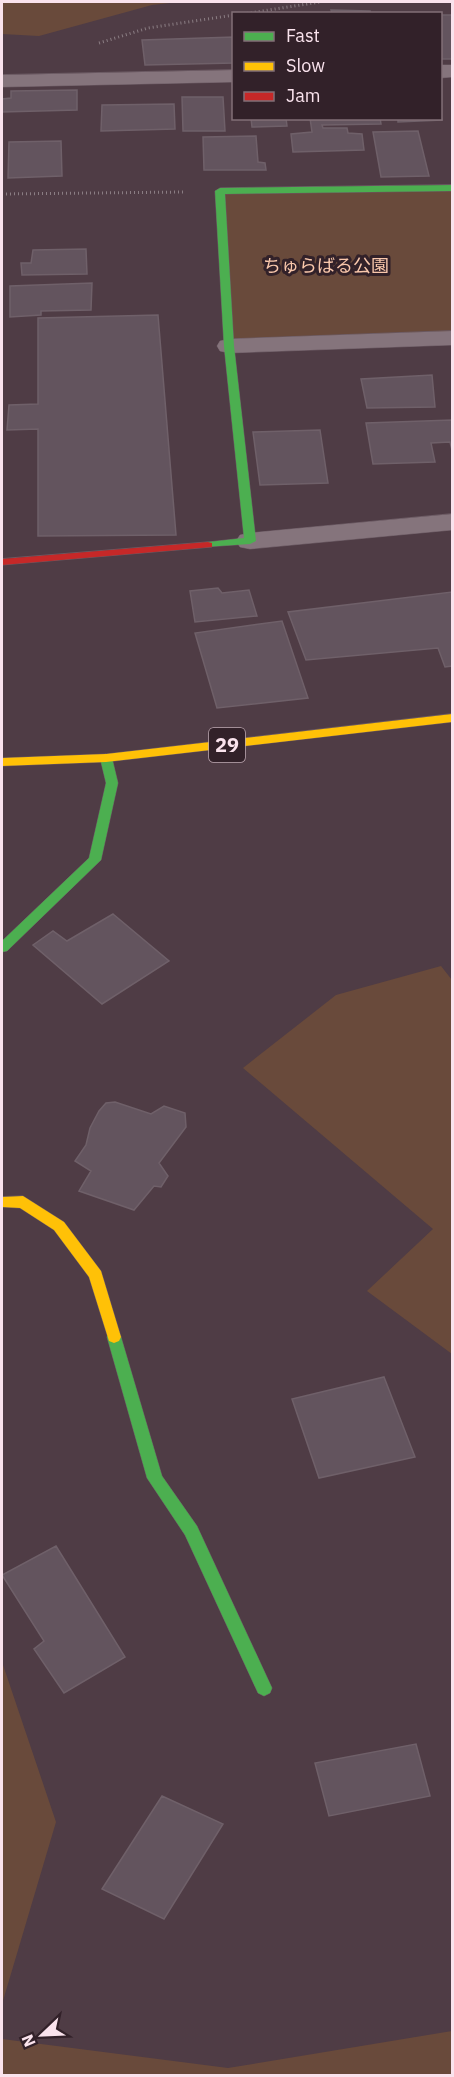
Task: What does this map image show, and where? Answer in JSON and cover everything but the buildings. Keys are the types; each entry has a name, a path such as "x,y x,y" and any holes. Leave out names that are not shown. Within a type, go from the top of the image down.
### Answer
{"street":[{"path":"2,81 232,76"},
{"path":"250,541 229,346 219,191 453,188"},
{"path":"229,346 453,338"},
{"path":"2,562 453,522"},
{"name":"29","path":"2,762 106,758 453,718"},
{"path":"2,948 95,860 112,783 106,758"},
{"path":"2,1202 23,1202 59,1226 96,1275 155,1478 192,1531 264,1688"}],"path":[{"path":"256,12 320,2"},
{"path":"94,44 148,28 232,15"},
{"path":"2,194 219,191"}],"green space":[{"path":"2,2 178,2 152,5 39,36 2,34"},
{"name":"ちゅらばる公園","path":"452,188 452,338 229,346 220,191"},
{"path":"441,966 452,980 452,1354 367,1291 433,1229 243,1068 336,995"},
{"path":"2,1662 56,1822 2,2004"},
{"path":"452,2031 452,2075 2,2075 2,2039 228,2068"}],"traffic: fast":[{"path":"208,545 250,541 229,346 220,191 452,188"},
{"path":"2,948 95,860 112,783 106,758"},
{"path":"114,1337 155,1478 191,1531 264,1688"}],"traffic: slow":[{"path":"2,762 106,758 452,718"},
{"path":"2,1202 23,1202 59,1226 96,1275 114,1337"}],"traffic: jam":[{"path":"2,562 208,545"}]}
